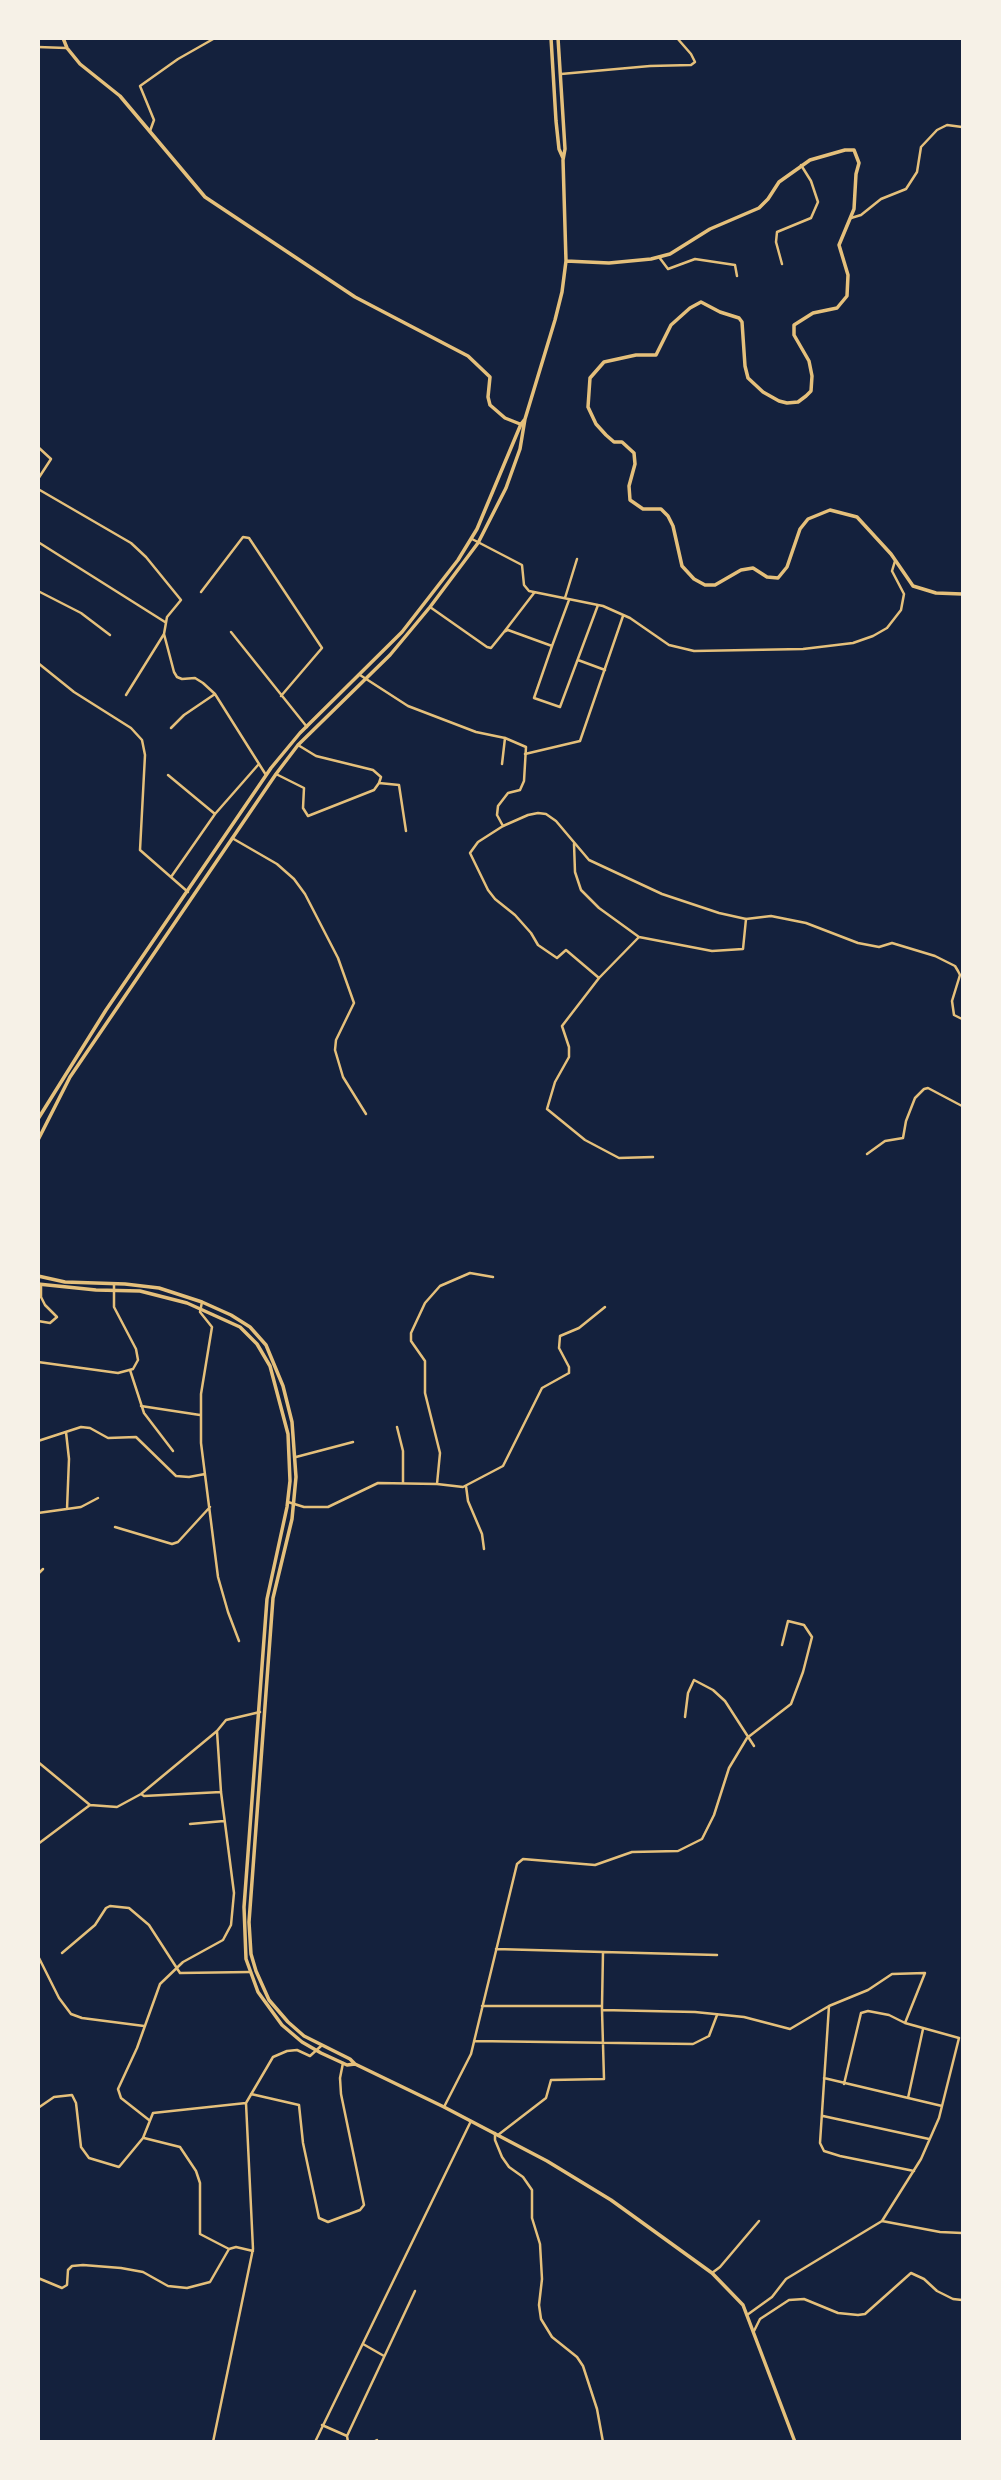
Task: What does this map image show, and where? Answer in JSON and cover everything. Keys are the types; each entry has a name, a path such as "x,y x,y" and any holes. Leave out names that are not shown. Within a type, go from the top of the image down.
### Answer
{"main road":[{"path":"63,38 67,48 80,64 120,96 205,197 355,298 468,356 490,377 490,405 505,418 523,425"},
{"path":"551,38 559,149 564,160"},
{"path":"38,1119 106,1010 188,892 232,838 298,745 390,655 430,607 478,543 506,488 555,320 566,261 565,149 558,38"},
{"path":"566,261 609,262 670,254 710,229 759,208 779,182 810,160 845,149 854,150 859,163 851,218 839,245 848,275 847,296 837,308 813,313 794,325 794,335 808,361 812,376 811,391 798,402 779,401 763,392 748,378 742,322 739,318 702,302 690,308 671,325 656,355 636,355 604,362 590,378 587,407 606,435 614,442 622,442 634,453 635,464 629,486 630,500 643,509 661,509 668,516 673,526 682,566 694,579 705,585 715,585 731,575 753,568 767,577 778,578 787,567 800,528 808,520 830,510 857,517 913,586 936,593 962,594"},
{"path":"39,1143 70,1077 155,951 266,775 307,727 416,615 472,539 523,425"},
{"path":"256,791 261,795"},
{"path":"149,947 155,951"},
{"path":"38,1276 65,1282 159,1288 202,1302 240,1320 258,1334 272,1356 288,1402 296,1457 295,1505 273,1598 250,1904 251,1954 259,1979 274,2007 296,2030 321,2046 497,2134 611,2200 712,2273 743,2305 795,2441"},
{"path":"40,1284 156,1294 200,1308 240,1327 257,1344 266,1359 288,1434 290,1471 288,1502 267,1599 244,1937 250,1972 258,1992 271,2012 293,2035 318,2051 343,2063 355,2064"}],"street":[{"path":"150,131 154,120 140,86 178,59 215,38"},
{"path":"560,74 650,65 691,65 695,62 691,54 677,38"},
{"path":"38,47 67,48"},
{"path":"851,218 906,189 917,172 921,147 937,130 947,125 962,127"},
{"path":"782,264 776,232 811,218 818,202 802,165"},
{"path":"659,257 668,269 695,259 736,265 737,276"},
{"path":"38,447 51,459 38,479"},
{"path":"38,489 131,543 181,600 167,617 164,634 126,695"},
{"path":"201,592 243,537 249,538 322,648 281,696"},
{"path":"472,539 522,565 524,585 528,591 598,605 624,615 669,645 694,651 803,649 853,643 887,628 901,610 904,594 892,571 895,561"},
{"path":"38,541 166,622"},
{"path":"577,559 534,698 560,707 598,605"},
{"path":"38,591 80,613 110,635"},
{"path":"430,607 491,648 534,593"},
{"path":"526,754 580,741 624,615"},
{"path":"504,632 514,631 552,646"},
{"path":"231,632 307,727"},
{"path":"164,634 177,677 195,678 215,694 266,775"},
{"path":"579,660 605,670"},
{"path":"38,663 74,692 131,728 142,740 145,755 140,850 188,892"},
{"path":"360,675 408,706 475,732 505,738 526,747 524,781 520,790 508,793 498,806 497,815 503,826"},
{"path":"171,728 184,715 215,694"},
{"path":"502,764 505,738"},
{"path":"276,774 304,788 303,808 308,816 374,790 379,783 381,777 373,770 316,756 298,745"},
{"path":"171,878 215,814 258,765"},
{"path":"168,775 215,814"},
{"path":"379,783 398,785 406,831"},
{"path":"599,978 566,950 556,958 538,945 515,915 495,900 470,853 478,842 503,826 538,813 546,814 556,821 589,860 662,894 719,914 746,919 771,916 782,918 831,931 858,943 879,947 892,943 935,956 955,966 960,975 952,1001 954,1015 962,1019"},
{"path":"232,838 277,864 294,878 338,957 354,1003 336,1040 335,1050 344,1077 366,1114"},
{"path":"574,844 575,872 581,890 599,908 639,937 712,951 743,949 746,919"},
{"path":"639,937 599,978 562,1026 569,1047 569,1057 555,1082 547,1110 585,1140 619,1158 653,1157"},
{"path":"867,1154 885,1141 903,1138 915,1098 924,1089 929,1088 962,1106"},
{"path":"437,1483 440,1453 425,1393 425,1361 411,1341 411,1333 425,1303 440,1286 470,1273 493,1277"},
{"path":"38,1321 50,1323 57,1317 45,1305 40,1284"},
{"path":"38,1362 118,1373 133,1369 138,1360 136,1349 114,1307 114,1284"},
{"path":"202,1302 201,1314 212,1327 201,1394 201,1443 218,1577 239,1641"},
{"path":"463,1487 503,1466 542,1388 569,1373 569,1367 559,1348 560,1336 579,1328 605,1307"},
{"path":"130,1370 144,1413 173,1451"},
{"path":"141,1406 201,1416"},
{"path":"38,1441 82,1427 108,1437 136,1437 176,1476 205,1474"},
{"path":"397,1427 403,1451 403,1483"},
{"path":"66,1432 69,1459 67,1509"},
{"path":"296,1457 353,1442"},
{"path":"288,1502 295,1505 328,1507 378,1483 466,1486 468,1501 482,1534 484,1549"},
{"path":"38,1513 81,1507 98,1498"},
{"path":"115,1527 172,1544 178,1542 210,1507"},
{"path":"38,1574 43,1569"},
{"path":"444,2107 471,2054 517,1864 523,1859 594,1865 632,1852 678,1851 702,1839 714,1815 729,1768 747,1738 791,1704 812,1637 804,1625 788,1621 782,1645"},
{"path":"685,1717 688,1693 694,1679 713,1690 725,1702 754,1746"},
{"path":"38,1762 90,1805 117,1807 141,1794 217,1731 226,1720 265,1711"},
{"path":"149,2120 121,2098 118,2089 137,2048 160,1984 183,1962 223,1940 231,1925 234,1894 224,1821 217,1731"},
{"path":"141,1794 221,1792"},
{"path":"38,1842 90,1805"},
{"path":"190,1824 224,1821"},
{"path":"62,1953 95,1925 106,1908 129,1908 149,1925 180,1973 250,1972"},
{"path":"496,1949 718,1955"},
{"path":"603,1952 604,2079 551,2080 546,2098 497,2134 495,2140 509,2167 523,2177 532,2190 532,2218 540,2244 541,2319 552,2337 583,2365 597,2409 603,2441"},
{"path":"38,1956 71,2014 82,2018 144,2026"},
{"path":"482,2006 717,2014 744,2017 790,2029 829,2006 868,1990 892,1974 925,1973 905,2023"},
{"path":"829,2006 820,2143 824,2151 914,2171"},
{"path":"747,2315 772,2297 786,2279 882,2221 914,2171 929,2139 942,2106 959,2038 905,2023 888,2015 868,2011 861,2013 844,2084"},
{"path":"474,2041 693,2044 709,2036 717,2014"},
{"path":"908,2098 923,2028"},
{"path":"213,2441 253,2250 246,2103 273,2057 286,2051 297,2050 310,2056 321,2046"},
{"path":"251,2094 299,2105 303,2143 319,2218 328,2222 360,2210 364,2205 341,2094 343,2063"},
{"path":"824,2078 942,2106"},
{"path":"38,2108 54,2097 72,2095 76,2103 81,2147 89,2158 118,2167 143,2138 153,2113 246,2103"},
{"path":"823,2116 929,2139"},
{"path":"315,2441 471,2121"},
{"path":"143,2138 180,2147 196,2171 200,2183 200,2234 229,2249 236,2247 253,2250"},
{"path":"712,2273 759,2221"},
{"path":"882,2221 940,2232 962,2233"},
{"path":"38,2278 62,2288 67,2285 68,2270 72,2266 83,2265 121,2268 142,2273 168,2286 187,2288 210,2283 229,2249"},
{"path":"754,2331 760,2319 789,2300 804,2298 838,2313 865,2314 911,2273 924,2278 937,2291 953,2299 962,2300"},
{"path":"348,2441 347,2436 415,2291"},
{"path":"362,2344 384,2357"},
{"path":"322,2425 347,2436"}]}
